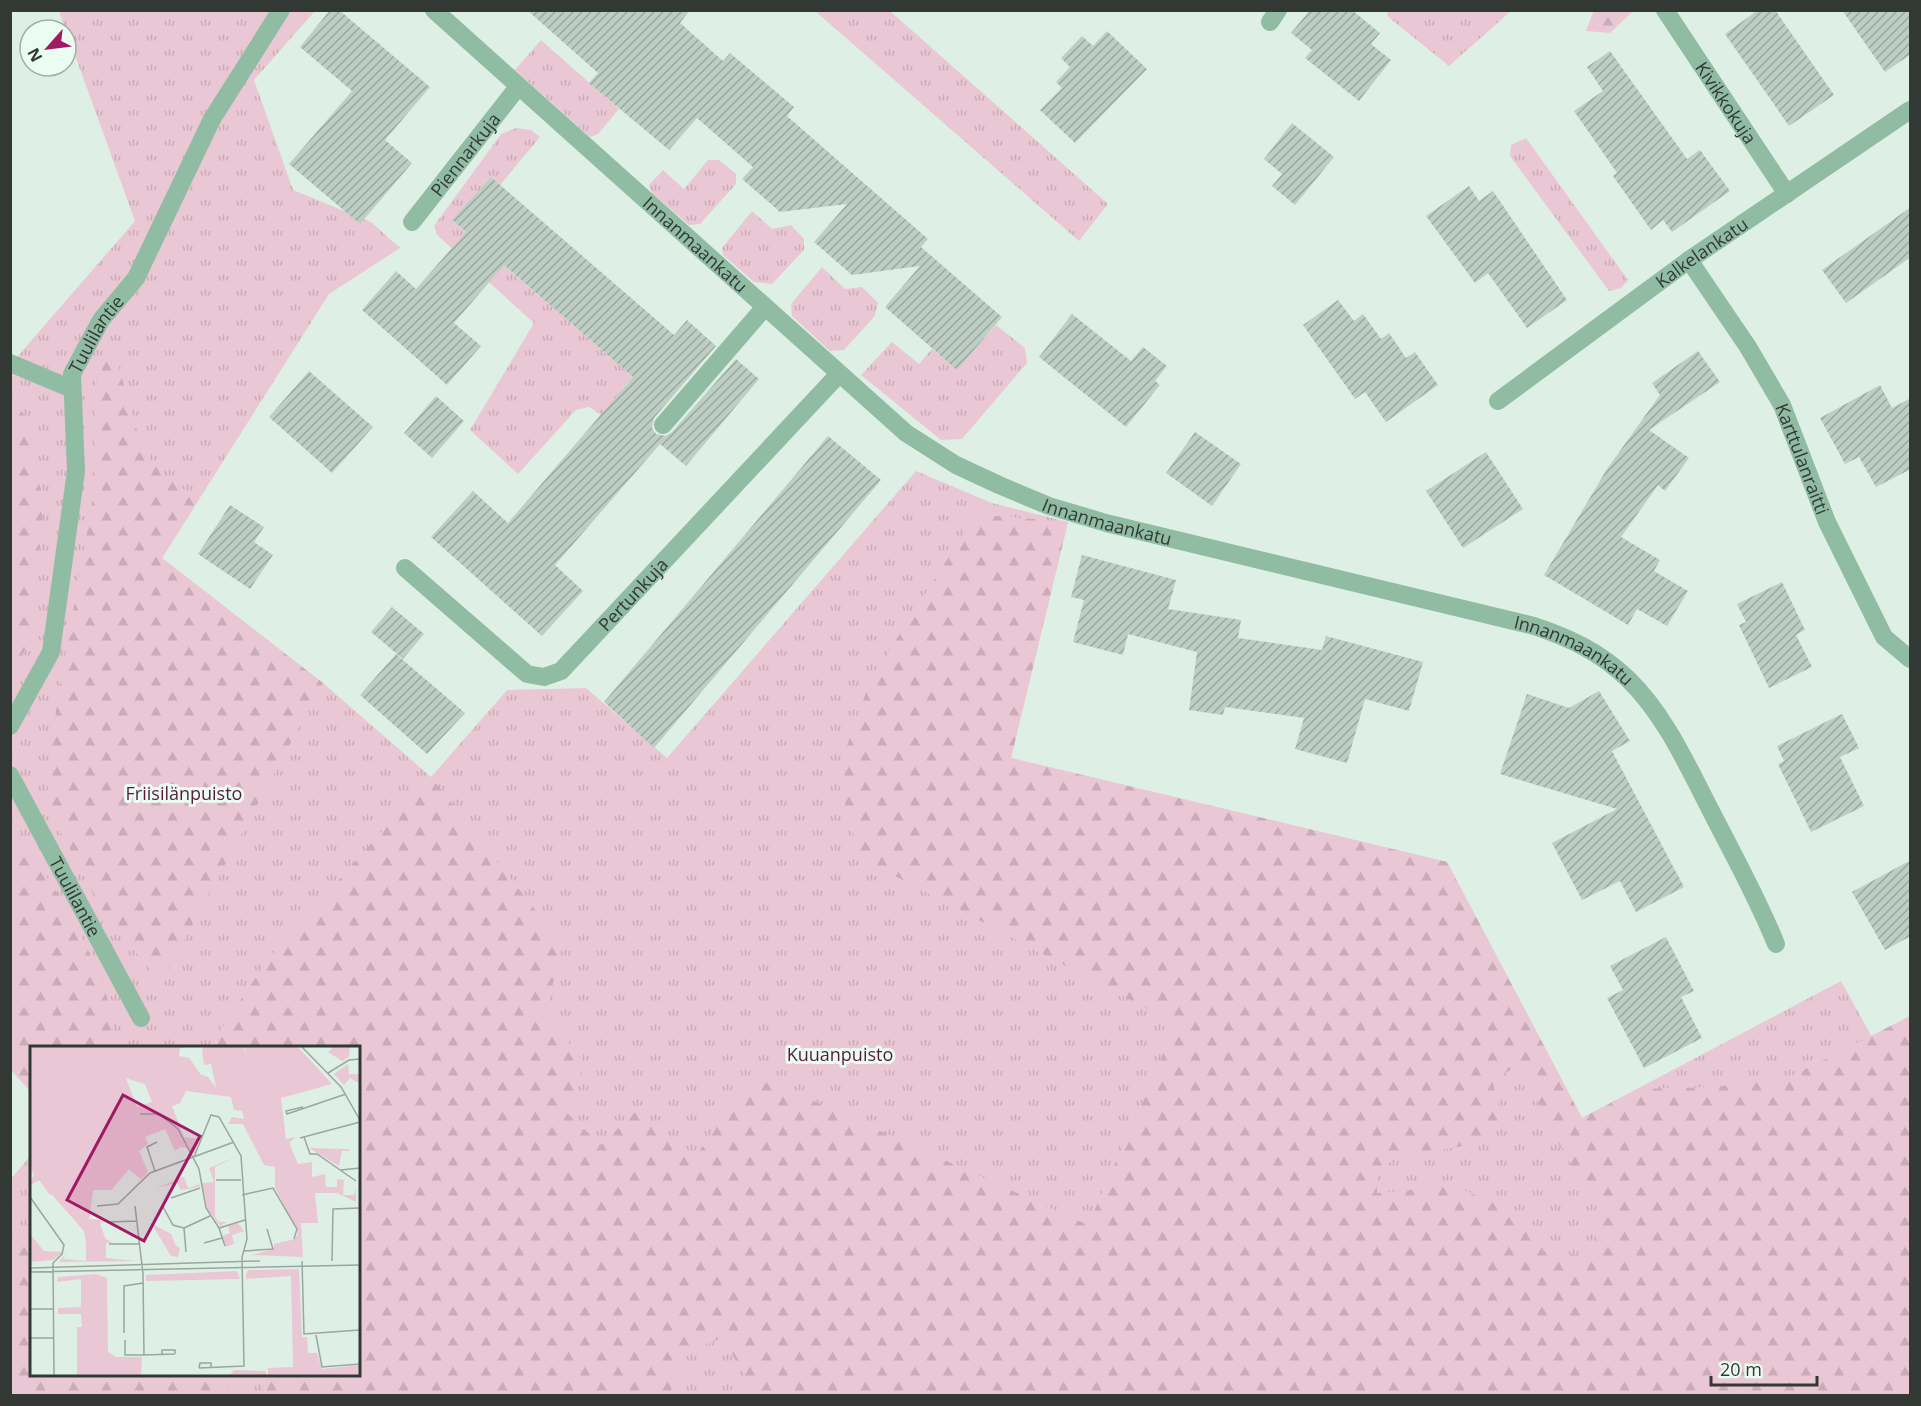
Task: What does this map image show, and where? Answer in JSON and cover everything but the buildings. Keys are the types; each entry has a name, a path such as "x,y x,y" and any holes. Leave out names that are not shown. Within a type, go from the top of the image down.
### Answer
{"street":[{"name":"Tuulilantie","path":"10,726 51,652 76,471 72,374 101,320 136,278 212,120 281,10"},
{"name":"Innanmaankatu","path":"434,10 906,433 956,465 1049,506 1278,566 1534,626 1572,639 1589,649 1629,680 1670,733 1763,911 1776,944"},
{"name":"Kivikkokuja","path":"1665,10 1787,194"},
{"name":"Piennarkuja","path":"412,222 518,87"},
{"name":"Kalkelankatu","path":"1498,401 1689,260 1911,110"},
{"name":"Karttulanraitti","path":"1689,260 1748,347 1782,405 1827,522 1884,637 1911,659"},
{"path":"663,424 765,307"},
{"path":"10,363 72,389"},
{"name":"Pertunkuja","path":"405,568 528,674 544,677 561,671 584,650 839,374"},
{"name":"Tuulilantie","path":"10,775 141,1018"}],"green space":[{"path":"1388,10 1511,11 1449,66 1387,16"},
{"path":"1594,10 1633,11 1610,33 1586,31"},
{"name":"Kuuanpuisto","path":"59,11 315,11 254,80 293,190 371,222 400,248 329,294 162,558 323,683 431,777 507,690 586,688 667,758 916,471 992,503 1068,522 1011,758 1447,862 1582,1118 1841,981 1872,1037 1910,1016 1910,1395 11,1395 11,1179 30,1156 30,1376 360,1376 360,1046 30,1046 30,1091 11,1070 11,364 135,221 78,64 78,18 62,18"},
{"path":"815,11 890,11 1108,204 1079,241"},
{"path":"541,40 619,109 598,134 590,137 515,70"},
{"path":"516,128 531,130 540,137 500,185 491,177 453,221 633,377 622,389 647,411 602,415 589,407 576,410 518,474 470,430 534,323 437,235 434,226 501,134"},
{"path":"1526,138 1628,280 1621,288 1609,291 1510,156 1511,145"},
{"path":"708,160 719,160 736,174 736,184 700,224 689,225 652,193 649,185 663,170 684,189"},
{"path":"752,211 772,229 791,225 804,239 804,250 772,284 754,282 723,255 722,248"},
{"path":"822,267 845,289 862,287 878,303 874,317 844,350 830,351 792,316 791,304"},
{"path":"996,325 1025,348 1027,363 962,439 941,440 861,375 892,342 919,364 932,349 957,369"},
{"name":"Friisilänpuisto","path":"101,356 117,361 143,451 168,479 199,499 162,558 323,683 161,983 105,915 46,804 57,702 93,498 94,398"},
{"path":"11,399 30,422 43,509 31,632 11,687"},
{"name":"Kuuanpuisto","path":"976,514 1068,522 1011,758 1447,862 1582,1118 1638,1089 1713,1087 1786,1079 1910,1016 1910,1395 755,1396 723,1337 686,1354 669,1395 262,1395 263,1376 360,1376 360,1046 210,1046 269,958 431,777 562,944 546,1014 585,1064 567,1113 601,1145 635,1112 696,1156 750,1076 816,1102 1088,1225 1176,1024 859,857 837,774 870,681","holes":["1520,1065 1554,1136 1600,1213 1592,1257 1544,1251 1522,1215 1454,1186 1377,1193 1377,1175 1396,1157 1470,1145 1504,1126 1492,1080"]},
{"path":"11,822 61,899 95,964 107,996 112,1024 110,1046 30,1046 30,1091 11,1070"},
{"path":"30,1227 30,1376 232,1376 226,1395 11,1395 11,1244"}]}
